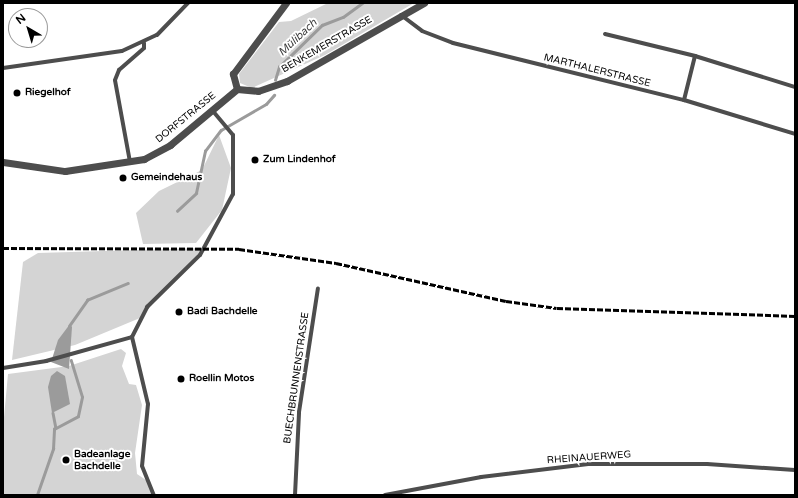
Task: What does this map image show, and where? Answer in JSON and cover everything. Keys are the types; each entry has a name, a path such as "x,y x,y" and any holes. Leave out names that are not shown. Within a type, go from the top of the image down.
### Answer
{"street":[{"path":"3,68 122,51 144,43 167,28 188,3"},
{"path":"237,89 233,74 286,3"},
{"name":"BENKEMERSTRASSE","path":"237,89 258,91 287,81 401,14 424,3"},
{"name":"MARTHALERSTRASSE","path":"401,14 422,31 453,43 684,100 795,134"},
{"path":"605,34 695,56 795,87"},
{"path":"130,163 115,80 119,70 144,48 144,43"},
{"path":"684,100 695,56"},
{"name":"DORFSTRASSE","path":"3,162 65,171 130,163 161,151 237,89"},
{"path":"154,495 142,466 148,404 132,337 147,307 200,255 227,210 236,180 232,132 212,110"},
{"name":"BUECHBRUNNENSTRASSE","path":"295,495 299,412 318,288"},
{"path":"3,368 76,354 115,339 132,337"},
{"name":"RHEINAUERWEG","path":"385,495 481,477 588,464 707,464 795,470"}],"shaded area":[{"path":"328,3 414,3 325,55 252,88 240,83 239,74 279,22 291,21"},
{"path":"219,135 231,168 222,210 196,243 143,244 136,213 159,191 202,170"},
{"path":"204,248 140,318 75,345 12,360 23,262 38,253"},
{"path":"70,324 72,327 69,369 51,362 58,340"},
{"path":"121,349 126,353 122,366 129,384 136,385 142,405 135,453 137,474 146,480 154,495 3,495 3,428 8,374 69,366"},
{"path":"57,371 65,376 70,404 52,413 48,387 51,376"}],"waterway":[{"name":"Mülibach","path":"275,80 279,67 322,25 343,17 362,3"},
{"name":"Mülibach","path":"177,211 196,193 205,151 221,130 266,104 274,95"},
{"name":"Mülibach","path":"69,326 87,300 128,283"},
{"name":"Mülibach","path":"37,495 53,449 54,429 78,416 82,397 71,361"},
{"path":"53,413 56,428"}],"railway":[{"path":"3,248 239,249 336,263 506,301 557,308 795,316"}],"place":[{"name":"Riegelhof","path":"17,93"},
{"name":"Zum Lindenhof","path":"255,160"},
{"name":"Gemeindehaus","path":"123,178"},
{"name":"Badi Bachdelle","path":"179,312"},
{"name":"Roellin Motos","path":"181,379"},
{"name":"Badeanlage Bachdelle","path":"66,460"}]}
